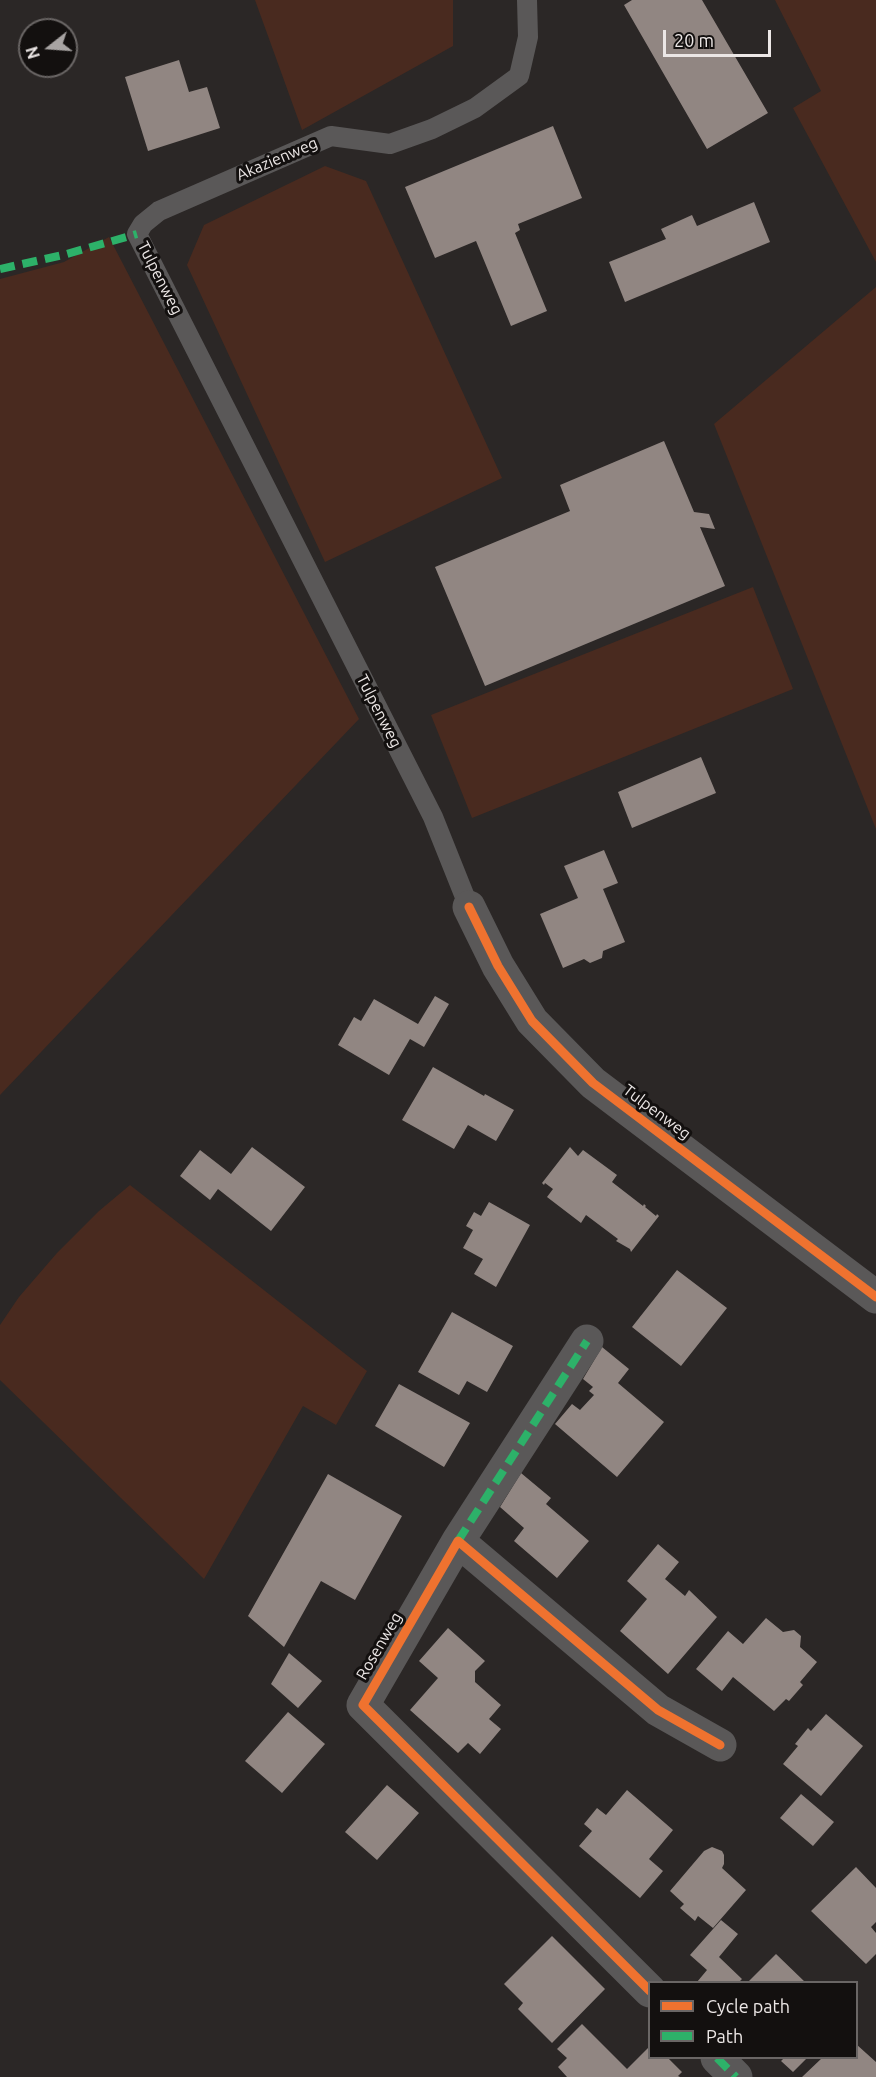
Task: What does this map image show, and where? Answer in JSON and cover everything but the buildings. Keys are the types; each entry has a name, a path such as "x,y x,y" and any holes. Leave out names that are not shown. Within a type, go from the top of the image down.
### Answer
{"street":[{"name":"Tulpenweg","path":"469,907 498,966 532,1021 592,1083 876,1296"},
{"name":"Rosenweg","path":"587,1341 458,1541 363,1704 648,1989"},
{"path":"458,1541 658,1710 720,1745"},
{"path":"718,2059 736,2077"}],"lane":[{"name":"Akazienweg","path":"137,234 142,224 159,211 331,136 390,144 432,129 475,108 519,76 528,37 526,0"},
{"name":"Tulpenweg","path":"137,234 433,817 469,907"}],"shaded area":[{"path":"255,0 453,0 453,46 302,130"},
{"path":"775,0 876,0 876,262 793,108 821,91"},
{"path":"325,166 366,181 502,478 325,562 187,265 204,225"},
{"path":"109,237 359,719 0,1095 0,279 64,262"},
{"path":"876,287 876,829 714,424"},
{"path":"753,587 793,689 472,818 431,715"},
{"path":"130,1185 367,1371 336,1425 303,1406 204,1579 0,1380 0,1325 19,1297 57,1253 99,1211"}],"marked path":[{"path":"0,269 63,255 137,234"},
{"path":"458,1541 587,1341"},
{"path":"718,2059 736,2077"}],"cycle path":[{"path":"469,907 498,966 532,1021 593,1083 876,1297"},
{"path":"648,1989 363,1705 458,1541 658,1710 720,1745"}]}
